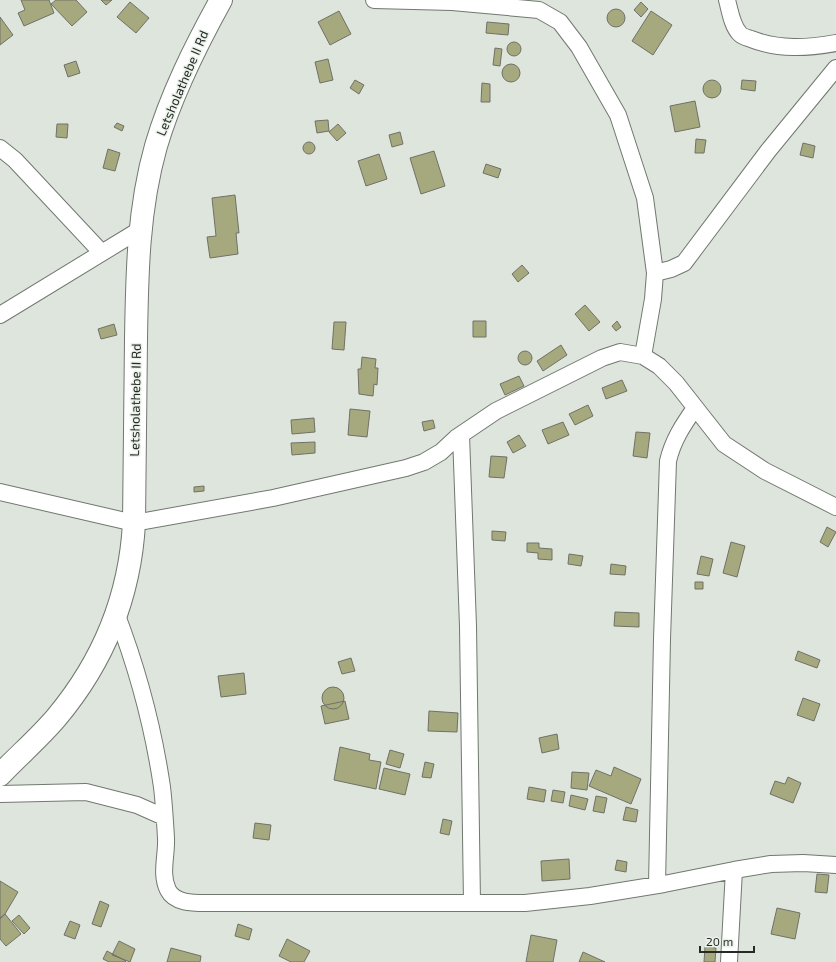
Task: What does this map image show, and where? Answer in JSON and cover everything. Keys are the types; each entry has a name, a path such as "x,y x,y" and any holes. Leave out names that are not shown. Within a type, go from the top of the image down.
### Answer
{"street":[{"name":"Letsholathebe II Rd","path":"0,775 56,718 85,677 104,646 124,589 133,544 137,276 144,207 156,147 172,100 195,47 221,0"},
{"path":"374,0 452,2 538,10 560,22 579,47 618,116 645,198 655,273 653,299 643,356"},
{"path":"727,0 734,25 741,35 758,42 781,47 816,47 836,43"},
{"path":"655,273 672,269 684,263 768,151 836,68"},
{"path":"0,148 15,160 102,253"},
{"path":"0,315 141,229"},
{"path":"0,492 134,523 273,498 406,468 424,462 441,452 461,435 496,411 602,358 620,352 643,356 659,366 676,383 724,444 764,471 836,507"},
{"path":"657,886 662,639 668,461 672,446 680,430 696,408"},
{"path":"461,435 468,626 472,903"},
{"path":"116,613 131,652 148,711 161,781 166,840 164,876 168,890 175,898 191,902 209,903 525,903 590,896 657,886 771,864 803,863 836,865"},
{"path":"0,794 86,792 137,804 164,817"},
{"path":"729,962 734,870"}],"building":[{"path":"21,0 49,0 54,13 24,26 18,13 25,10"},
{"path":"56,0 76,0 87,12 72,26 51,4"},
{"path":"101,0 112,0 106,5"},
{"path":"130,2 149,18 136,33 117,17"},
{"path":"641,2 648,9 641,17 634,10"},
{"path":"616,9 622,12 625,18 622,24 616,27 610,24 607,18 610,12"},
{"path":"339,11 351,34 330,45 318,22"},
{"path":"651,11 672,25 653,55 632,41"},
{"path":"0,17 13,35 0,45"},
{"path":"487,22 509,24 508,35 486,33"},
{"path":"511,42 517,42 521,46 521,52 517,56 511,56 507,52 507,46"},
{"path":"495,48 502,49 500,66 493,65"},
{"path":"328,59 333,80 320,83 315,62"},
{"path":"76,61 80,73 68,77 64,65"},
{"path":"511,64 517,67 520,73 517,79 511,82 505,79 502,73 505,67"},
{"path":"355,80 364,85 359,94 350,88"},
{"path":"712,80 718,83 721,89 718,95 712,98 706,95 703,89 706,83"},
{"path":"742,80 756,81 755,91 741,89"},
{"path":"482,83 490,84 490,102 481,102"},
{"path":"695,101 700,127 675,132 670,106"},
{"path":"328,120 329,131 317,133 315,121"},
{"path":"117,123 124,126 122,131 114,127"},
{"path":"57,124 68,124 67,138 56,137"},
{"path":"338,124 346,133 337,141 329,132"},
{"path":"400,132 403,144 392,147 389,135"},
{"path":"696,139 706,140 704,153 695,153"},
{"path":"307,142 311,142 315,148 311,154 307,154 303,150 303,146"},
{"path":"803,143 815,146 813,158 800,155"},
{"path":"108,149 120,153 115,171 103,168"},
{"path":"434,151 445,186 421,194 410,158"},
{"path":"379,154 387,179 366,186 358,161"},
{"path":"486,164 501,169 498,178 483,173"},
{"path":"235,195 239,233 236,233 238,254 210,258 207,237 216,236 212,198"},
{"path":"522,265 529,273 518,282 512,274"},
{"path":"585,305 600,322 589,331 575,314"},
{"path":"473,321 486,321 486,337 473,337"},
{"path":"617,321 621,327 616,331 612,326"},
{"path":"334,322 346,322 344,350 332,349"},
{"path":"114,324 117,335 101,339 98,329"},
{"path":"561,345 567,355 543,371 537,361"},
{"path":"525,351 530,353 532,358 530,363 525,365 520,363 518,358 520,353"},
{"path":"362,357 376,359 375,368 378,368 377,385 374,384 373,396 359,394 358,369 361,369"},
{"path":"519,376 524,386 505,395 500,384"},
{"path":"622,380 627,391 606,399 602,388"},
{"path":"588,405 593,416 575,425 569,414"},
{"path":"350,409 370,411 367,437 348,435"},
{"path":"314,418 315,432 292,434 291,420"},
{"path":"433,420 435,428 424,431 422,422"},
{"path":"563,422 569,435 548,444 542,430"},
{"path":"636,432 650,433 647,458 633,456"},
{"path":"519,435 526,446 513,453 507,442"},
{"path":"315,442 315,453 292,455 291,443"},
{"path":"491,456 507,457 504,478 489,477"},
{"path":"204,486 204,491 194,492 194,487"},
{"path":"827,527 836,532 828,547 820,542"},
{"path":"492,531 506,532 505,541 492,540"},
{"path":"731,542 745,546 737,577 723,573"},
{"path":"527,543 539,543 539,548 552,549 552,560 538,559 538,553 527,552"},
{"path":"569,554 583,556 581,566 568,564"},
{"path":"701,556 713,559 709,576 697,574"},
{"path":"611,564 626,566 625,575 610,574"},
{"path":"695,582 703,582 703,589 695,589"},
{"path":"615,612 639,613 639,627 614,626"},
{"path":"798,651 820,660 817,668 795,660"},
{"path":"351,658 355,671 342,674 338,662"},
{"path":"244,673 246,694 221,697 218,676"},
{"path":"333,687 341,690 344,698 341,706 333,709 325,706 322,698 325,690"},
{"path":"803,698 820,704 814,721 797,715"},
{"path":"345,701 349,719 325,724 321,706"},
{"path":"429,711 458,713 457,732 428,731"},
{"path":"557,734 559,749 542,753 539,738"},
{"path":"340,747 370,754 369,760 381,762 376,789 334,780"},
{"path":"390,750 404,754 400,768 386,764"},
{"path":"425,762 434,764 431,778 422,777"},
{"path":"614,767 641,779 631,804 589,786 596,770 611,776"},
{"path":"384,768 410,774 405,795 379,789"},
{"path":"572,772 589,773 587,790 571,788"},
{"path":"788,777 801,783 793,803 770,794 775,781 785,784"},
{"path":"529,787 546,790 544,802 527,799"},
{"path":"553,790 565,792 563,803 551,801"},
{"path":"571,795 588,799 585,810 569,806"},
{"path":"596,796 607,798 604,813 593,811"},
{"path":"626,807 638,810 636,822 623,820"},
{"path":"443,819 452,821 449,835 440,833"},
{"path":"255,823 271,825 269,840 253,838"},
{"path":"569,859 570,879 542,881 541,861"},
{"path":"617,860 627,862 626,872 615,870"},
{"path":"817,874 829,875 827,893 815,892"},
{"path":"0,881 18,892 5,914 0,918"},
{"path":"100,901 109,905 101,927 92,924"},
{"path":"777,908 800,913 795,939 771,934"},
{"path":"5,914 21,934 6,946 0,939 0,919"},
{"path":"19,915 30,928 24,934 12,921"},
{"path":"70,921 80,925 75,939 64,935"},
{"path":"238,924 252,929 249,940 235,936"},
{"path":"531,935 557,940 553,962 526,962"},
{"path":"287,939 310,951 304,962 291,962 279,956"},
{"path":"119,941 135,949 130,962 112,955"},
{"path":"705,947 716,948 715,962 704,962"},
{"path":"171,948 201,956 200,962 167,962"},
{"path":"107,951 126,961 109,962 103,959"},
{"path":"583,952 605,962 579,962"}]}
